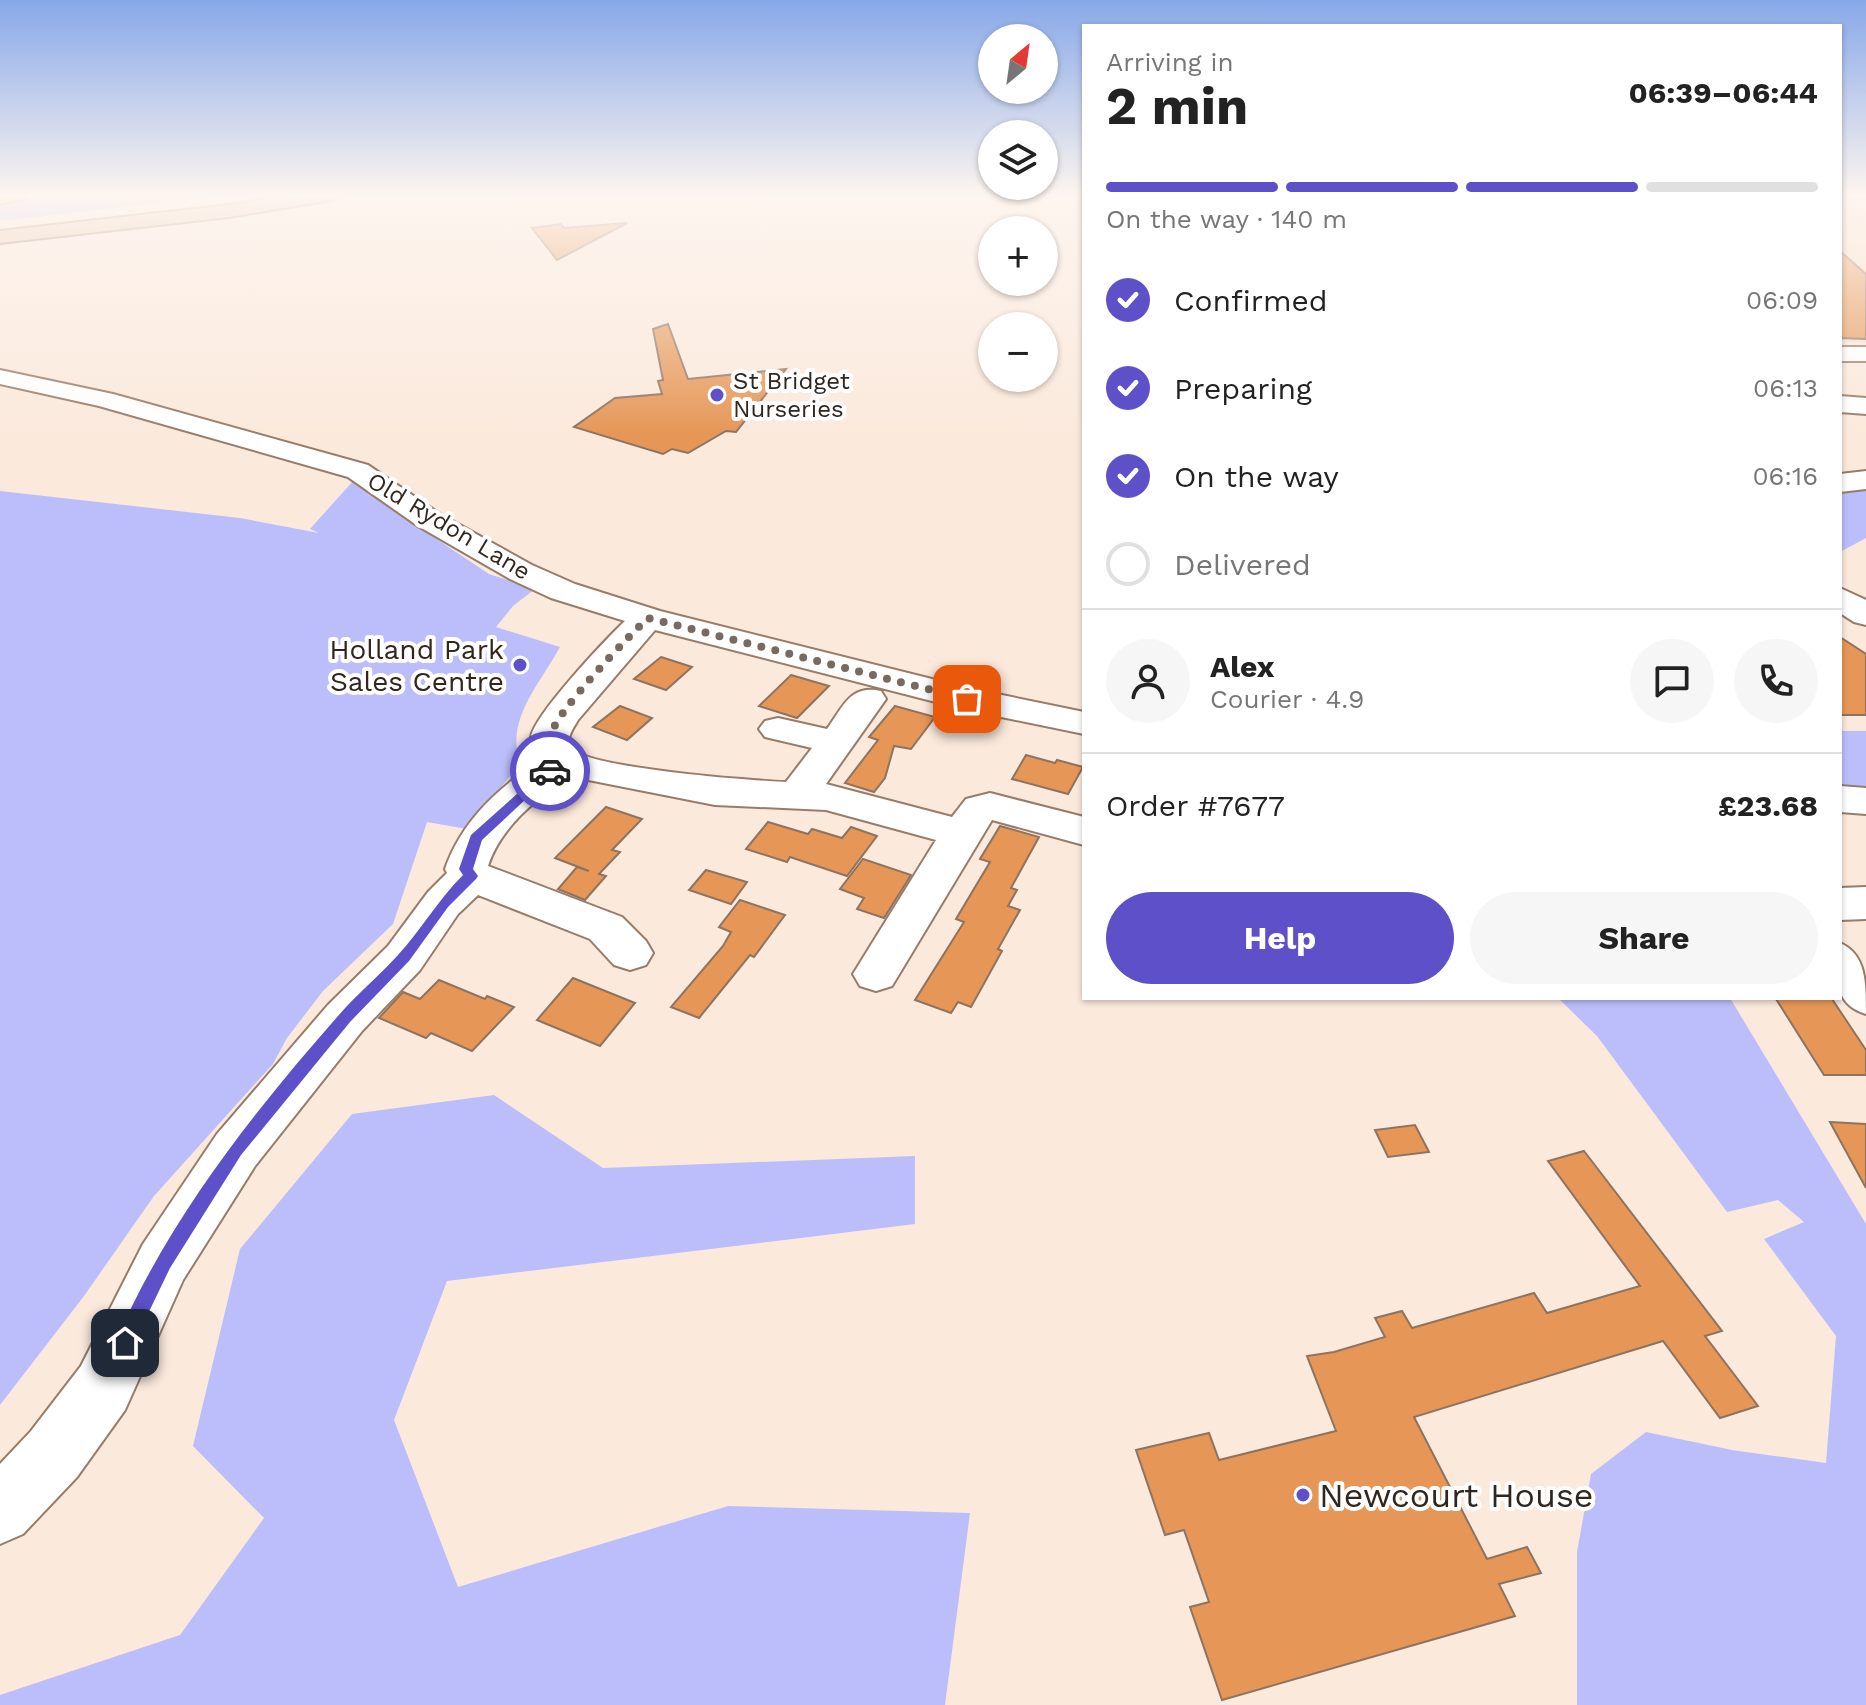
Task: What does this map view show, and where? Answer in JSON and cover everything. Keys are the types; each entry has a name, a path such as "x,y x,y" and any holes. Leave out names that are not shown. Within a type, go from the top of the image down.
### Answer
{"street":[{"path":"1842,354 1866,354"},
{"name":"Old Rydon Lane","path":"0,377 104,399 358,471 429,520 521,572 563,591 648,618 967,699 1082,723"},
{"path":"1842,404 1866,406"},
{"path":"1842,483 1866,480"},
{"path":"1842,599 1866,615"},
{"path":"648,618 623,642 561,716 550,736 553,752 563,761 591,770 715,792 826,797 961,833"},
{"path":"1842,627 1866,642"},
{"path":"798,794 868,699"},
{"path":"778,729 834,742"},
{"path":"563,761 521,794 476,838 466,869 471,876 606,928 630,953"},
{"path":"1842,799 1866,801"},
{"path":"876,974 961,833 980,808 990,806 1082,830"},
{"path":"0,1511 54,1454 103,1388 163,1262 236,1150 345,1018 404,958 443,903 471,876"},
{"path":"1842,904 1866,903"},
{"path":"1842,963 1866,996"}],"shaded area":[{"path":"1842,274 1866,274 1866,343 1842,342"},
{"path":"354,480 489,574 535,589 513,606 496,627 560,647 521,717 517,732 520,764 467,829 427,822 393,924 323,991 287,1038 273,1064 154,1196 84,1296 0,1405 0,491 240,518 319,533 310,529"},
{"path":"1866,484 1866,538 1842,551 1842,491"},
{"path":"1842,731 1866,731 1866,794 1842,791"},
{"path":"1560,1000 1731,1000 1866,1224 1866,1705 1577,1705 1577,1552 1591,1474 1646,1432 1732,1450 1826,1463 1836,1336 1764,1239 1804,1222 1778,1200 1727,1212 1597,1036"},
{"path":"494,1095 603,1168 915,1156 915,1224 447,1281 394,1420 458,1587 728,1506 970,1513 945,1705 0,1705 0,1695 180,1635 264,1518 193,1446 240,1249 352,1114"}],"building":[{"path":"1842,274 1866,274 1866,339 1842,338"},
{"path":"668,324 688,379 786,369 736,432 726,431 688,453 672,449 663,454 574,427 615,398 662,394 658,381 663,380 653,329"},
{"path":"1842,638 1866,654 1866,715 1842,715"},
{"path":"661,657 692,667 666,690 634,679"},
{"path":"791,675 829,686 797,718 759,706"},
{"path":"620,706 652,718 627,740 593,727"},
{"path":"895,706 935,717 911,749 894,746 885,778 874,792 845,783 878,740 869,737"},
{"path":"1026,755 1082,767 1068,794 1012,779"},
{"path":"606,807 642,819 612,850 620,852 599,874 606,876 585,900 558,889 577,867 589,871 555,858"},
{"path":"768,822 808,834 812,829 842,838 851,827 877,836 847,876 790,857 787,862 746,849"},
{"path":"1000,826 1039,837 1011,888 1017,890 1008,906 1020,910 998,949 1002,951 971,1007 958,1002 951,1013 915,1000 964,922 956,919 990,862 980,859"},
{"path":"863,859 911,875 884,918 857,909 864,898 840,889"},
{"path":"706,870 747,882 731,904 689,890"},
{"path":"740,900 785,915 754,957 750,955 699,1018 671,1007 723,946 731,932 719,927"},
{"path":"573,978 635,1003 600,1046 537,1020"},
{"path":"439,980 514,1007 472,1051 431,1033 426,1038 379,1018 403,992 420,999"},
{"path":"1777,1000 1833,1000 1866,1050 1866,1075 1824,1075"},
{"path":"1830,1122 1866,1124 1866,1188"},
{"path":"1415,1125 1429,1152 1388,1157 1375,1130"},
{"name":"Newcourt House","path":"1584,1151 1722,1331 1705,1336 1758,1406 1720,1418 1663,1341 1414,1417 1487,1559 1527,1547 1541,1573 1499,1584 1515,1616 1222,1700 1190,1607 1209,1602 1184,1530 1165,1535 1136,1450 1209,1433 1219,1460 1336,1431 1307,1356 1334,1352 1385,1337 1375,1318 1402,1311 1412,1328 1534,1293 1547,1313 1640,1286 1548,1161"}],"way so far":[{"path":"550,771 563,761 553,752 550,736 561,716 623,642 648,618 724,640 967,699"}],"place":[{"name":"St Bridget Nurseries","path":"717,395"},
{"name":"Holland Park Sales Centre","path":"520,665"},
{"name":"Newcourt House","path":"1303,1495"}],"route":[{"path":"125,1343 163,1262 236,1150 345,1018 404,958 443,903 471,876 466,869 476,838 521,794 550,771"}]}
